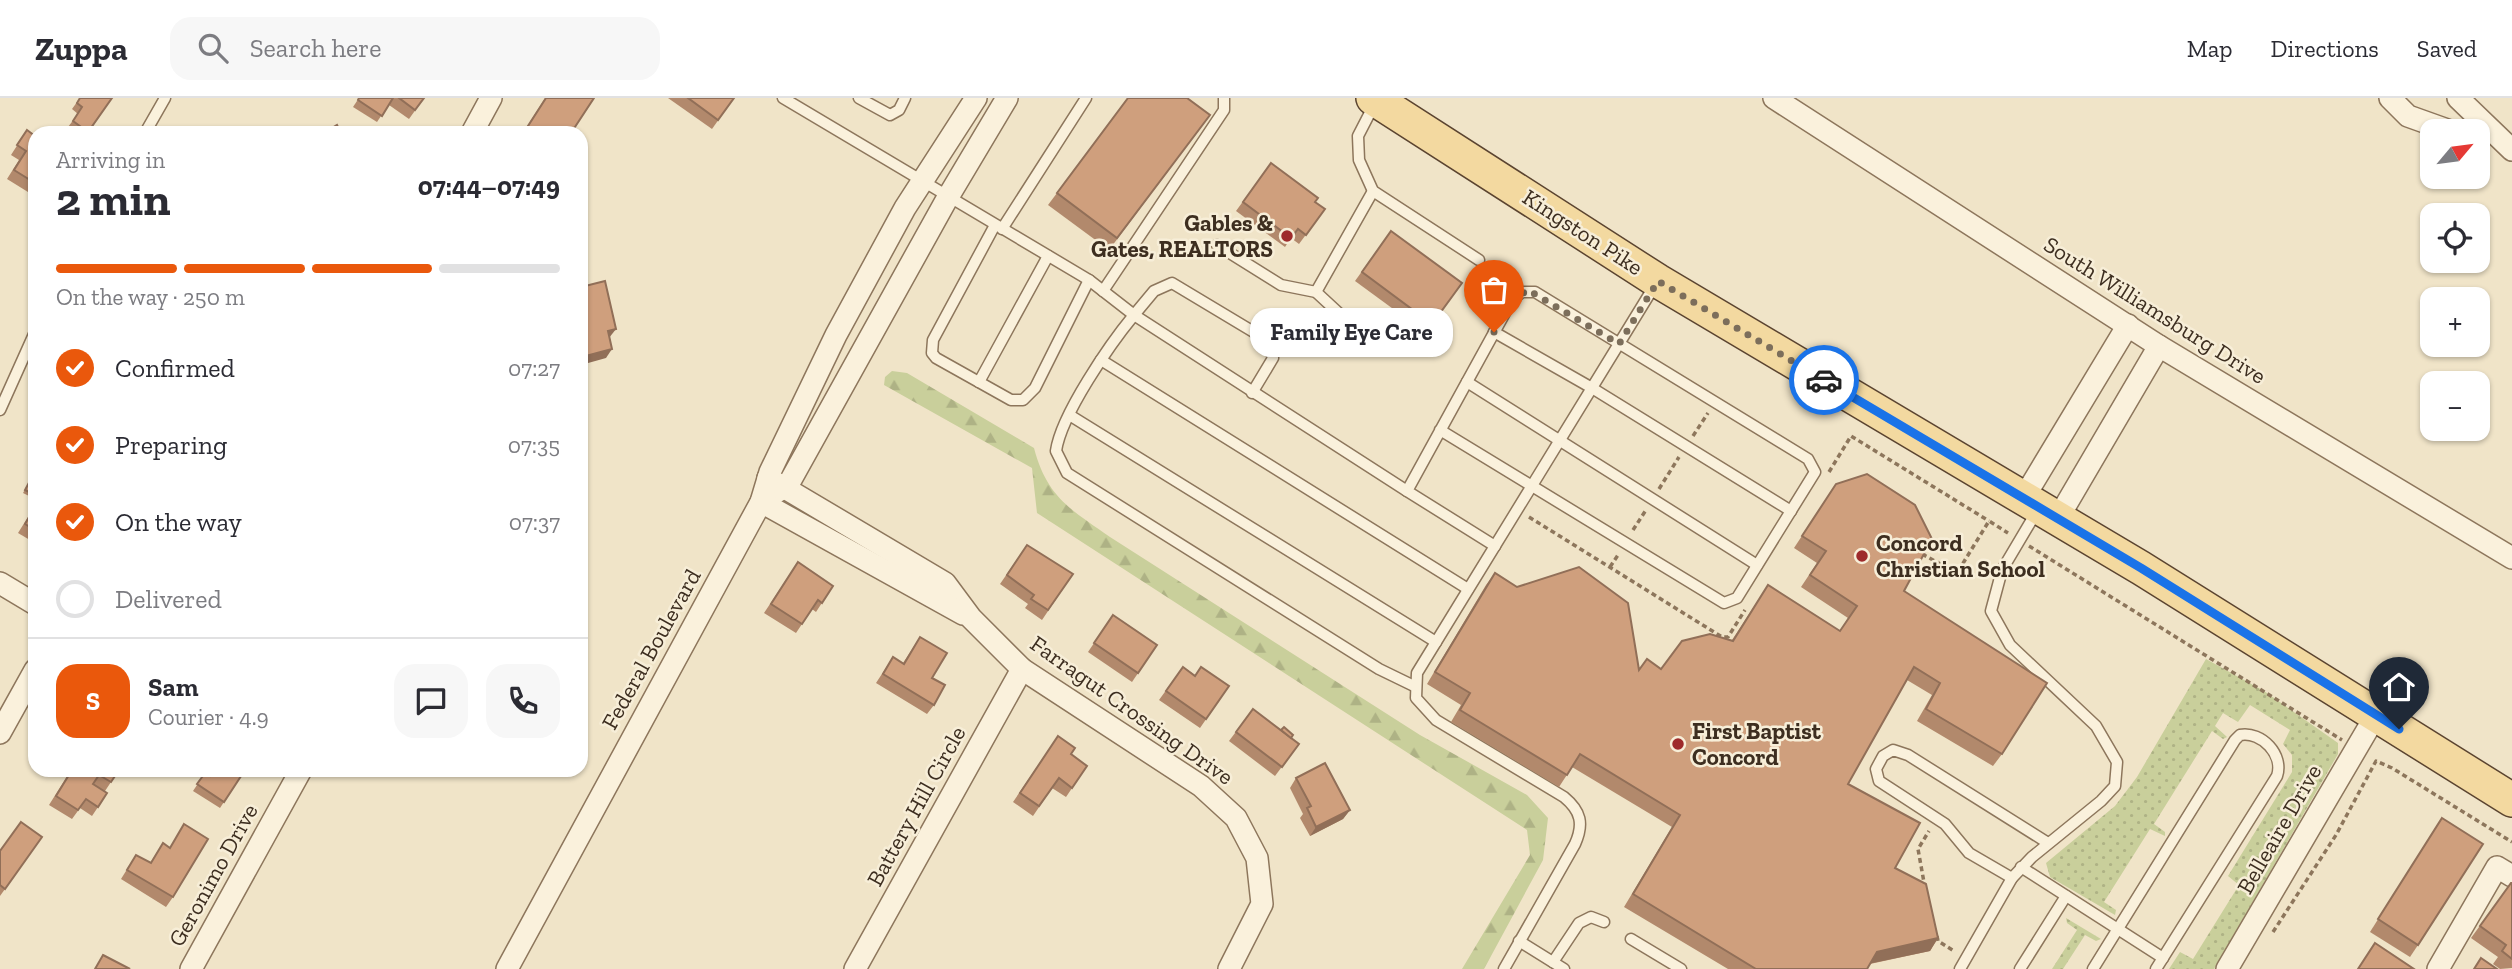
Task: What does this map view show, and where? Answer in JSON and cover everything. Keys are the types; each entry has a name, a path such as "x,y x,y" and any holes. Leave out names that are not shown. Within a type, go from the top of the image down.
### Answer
{"main road":[{"name":"Kingston Pike","path":"1376,99 1658,281 2141,568 2512,800"}],"street":[{"path":"476,126 491,98"},
{"name":"Federal Boulevard","path":"776,483 836,335 905,208 924,183 976,98"},
{"name":"Federal Boulevard","path":"506,969 761,502 776,483 1007,98"},
{"name":"South Williamsburg Drive","path":"1775,98 2160,346 2512,558"},
{"path":"2390,98 2408,116 2420,120"},
{"path":"2458,98 2512,152"},
{"path":"2490,146 2512,152"},
{"path":"2039,509 2128,325"},
{"path":"2039,509 2160,346"},
{"name":"Farragut Crossing Drive","path":"776,483 845,536 971,618 1023,669 1201,786 1236,818 1257,858 1262,904 1229,969"},
{"name":"Farragut Crossing Drive","path":"761,502 845,536"},
{"path":"0,583 28,600"},
{"name":"Battery Hill Circle","path":"855,969 1023,669"},
{"path":"0,733 28,683"},
{"name":"Belleaire Drive","path":"2227,969 2376,715"},
{"name":"Geronimo Drive","path":"191,969 298,777"},
{"path":"2438,969 2497,867 2512,876"}],"lane":[{"path":"149,126 165,98"},
{"path":"783,98 1089,280 1133,315 1252,393 1495,545"},
{"path":"859,98 890,115 899,110 905,98"},
{"path":"1086,98 999,227 931,347 936,358 1011,400 1017,402 1029,396 1089,280"},
{"path":"1103,291 1224,110 1224,98"},
{"path":"1376,99 1358,136 1359,160 1373,191 1479,260"},
{"path":"1316,292 1373,191"},
{"path":"1217,246 1281,285 1316,292 1370,342"},
{"path":"979,382 1048,256"},
{"path":"1504,969 1575,844 1581,825 1580,816 1575,806 1564,797 1436,720 1416,698 1414,686 1417,673 1658,281"},
{"path":"1252,393 1273,358 1267,340 1172,283 1154,291 1101,360 1056,451 1067,474 1379,669 1414,686"},
{"path":"1407,491 1440,430 1512,300 1528,290 1811,463 1815,472 1737,598 1724,603 1440,430"},
{"path":"1494,332 1592,388 1791,512"},
{"path":"0,410 28,348"},
{"path":"1101,360 1468,589"},
{"path":"1467,382 1757,565"},
{"path":"1071,416 1436,642"},
{"path":"1960,969 2021,867 2081,819 2115,786 2117,762 2096,726 2010,645 1991,611 2002,570 2039,509"},
{"path":"2093,969 2235,740 2240,735 2252,735 2275,750 2280,763 2277,776 2156,969"},
{"path":"2012,878 1969,853 1945,824 1880,781 1876,769 1883,756 1892,750 1908,755 2048,843"},
{"path":"2021,867 2163,958"},
{"path":"2020,969 2066,896"},
{"path":"1553,962 1579,923 1591,917 1604,922"},
{"path":"1631,939 1681,969"},
{"path":"1519,941 1564,969"}],"path":[{"path":"1610,567 1714,402"},
{"path":"1922,554 1956,573 1989,521 2356,750 2392,768 2512,842"},
{"path":"2272,934 2336,835 2376,761"},
{"path":"1927,893 1918,849 1929,831"},
{"path":"1936,929 1938,941 1966,958"}],"green space":[{"path":"892,371 907,373 1034,448 1039,465 1053,490 1072,509 1110,537 1420,735 1527,795 1548,818 1543,860 1484,969 1462,969 1530,855 1527,830 1037,513 1032,468 884,385 885,377"},
{"path":"2206,659 2264,691 2338,743 2338,754 2214,969 2169,969 2180,952 2193,959 2239,885 2228,876 2292,772 2292,755 2283,744 2290,730 2250,705 2238,722 2223,713 2215,726 2227,737 2223,739 2212,731 2154,824 2165,832 2165,836 2150,829 2104,902 2116,910 2115,915 2050,877 2046,863 2115,806 2137,777"},
{"path":"2066,918 2101,939 2096,941 2085,935 2063,969 2052,969 2077,930 2067,923"}],"building":[{"path":"80,98 112,98 92,126 80,126 73,121 82,107 77,103"},
{"path":"393,98 382,116 358,100"},
{"path":"399,98 424,98 415,110"},
{"path":"546,98 594,98 576,126 528,126"},
{"path":"688,98 734,98 718,120"},
{"path":"1128,98 1187,98 1210,115 1117,238 1057,193"},
{"path":"27,130 28,179 14,170 26,151 17,145"},
{"path":"1271,163 1318,198 1315,202 1325,209 1306,235 1298,229 1291,238 1243,202"},
{"path":"1391,231 1462,283 1432,324 1362,272"},
{"path":"605,281 616,329 608,331 612,349 588,355 588,285"},
{"name":"First Baptist Concord","path":"1867,474 1915,505 1932,539 1904,591 2047,683 2002,754 1926,709 1940,683 1914,667 1848,784 1920,823 1895,868 1926,884 1938,938 1877,952 1867,969 1756,969 1633,894 1680,815 1580,754 1567,775 1460,710 1470,693 1435,672 1495,573 1517,587 1579,567 1628,603 1639,670 1647,659 1661,669 1682,641 1710,634 1733,641 1768,585 1840,631 1857,606 1810,575 1826,551 1802,536 1836,484"},
{"path":"1027,545 1073,574 1048,610 1031,599 1034,595 1007,575"},
{"path":"798,562 833,586 822,603 818,600 802,624 771,604"},
{"path":"1113,615 1157,645 1138,673 1094,643"},
{"path":"920,637 947,653 932,678 945,685 934,705 883,674 893,657 904,664"},
{"path":"1183,667 1195,676 1201,667 1229,686 1206,719 1166,691"},
{"path":"1253,709 1299,744 1282,767 1236,732"},
{"path":"1284,727 1293,735 1291,738 1281,730"},
{"path":"1058,736 1075,748 1071,754 1087,766 1072,788 1059,778 1039,806 1020,793"},
{"path":"1325,763 1350,810 1316,827 1307,808 1311,806 1296,778"},
{"path":"68,777 98,777 93,784 107,793 98,807 86,799 78,810 56,796"},
{"path":"202,777 240,777 224,802 197,784"},
{"path":"2442,818 2483,844 2418,945 2378,919"},
{"path":"21,822 42,837 5,889 0,885 0,851"},
{"path":"184,824 208,839 173,897 127,870 136,855 151,863 163,843 170,848"},
{"path":"2511,883 2512,959 2502,951 2506,945 2480,926"},
{"path":"2375,943 2414,969 2358,969"},
{"path":"103,955 130,969 95,969"},
{"path":"2481,958 2497,969 2474,969"}],"way so far":[{"path":"1494,332 1512,300 1528,290 1619,344 1658,281 1824,380"}],"place":[{"name":"Gables & Gates, REALTORS","path":"1287,236"},
{"name":"Family Eye Care","path":"1494,332"},
{"name":"Concord Christian School","path":"1862,556"},
{"name":"First Baptist Concord","path":"1678,744"}],"route":[{"path":"1824,380 2141,568 2399,729"}]}
